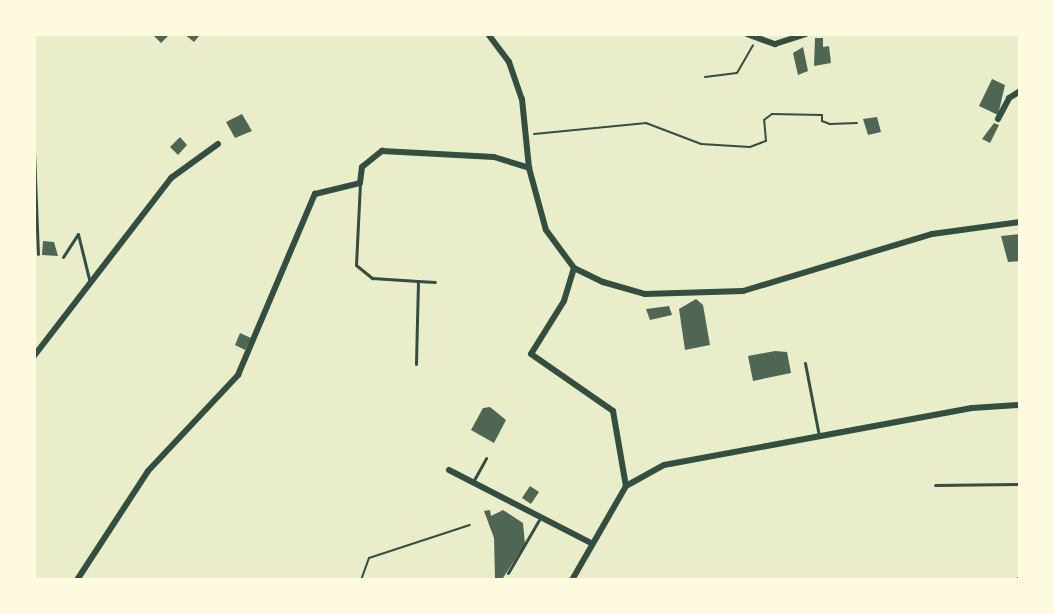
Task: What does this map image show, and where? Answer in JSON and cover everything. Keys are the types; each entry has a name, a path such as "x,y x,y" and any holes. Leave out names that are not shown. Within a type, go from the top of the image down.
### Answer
{"street":[{"path":"488,34 509,62 528,134 529,168 546,230 574,268 645,294 743,291 910,239 1020,222"},
{"path":"747,34 754,40 788,43 805,34"},
{"path":"998,119 1009,98 1020,91"},
{"path":"34,356 171,178 218,144"},
{"path":"77,580 148,471 238,375 315,194 360,183 362,167 382,151 494,157 529,168"},
{"path":"574,268 561,308 531,354 613,411 626,486"},
{"path":"572,580 626,486 664,465 695,456 972,408 1020,405"},
{"path":"449,470 539,520 591,543"}],"lane":[{"path":"34,151 38,254"},
{"path":"360,183 356,265 372,278 435,282"},
{"path":"63,257 78,234 90,283"},
{"path":"416,364 418,281"},
{"path":"805,363 819,436"},
{"path":"472,483 486,458"},
{"path":"935,485 1020,484"},
{"path":"508,573 539,520"}],"path":[{"path":"705,77 737,73 746,64 754,40"},
{"path":"528,134 646,123 701,144 750,147 766,141 764,120 772,114 822,115 822,121 830,124 857,123"},
{"path":"361,580 369,558 470,525"}],"building":[{"path":"152,34 170,34 161,43"},
{"path":"184,34 197,34 199,36 194,42"},
{"path":"815,38 823,38 823,47 829,46 831,63 814,66"},
{"path":"803,47 808,71 798,75 793,53"},
{"path":"992,79 1005,85 998,115 979,106"},
{"path":"242,114 252,131 235,138 226,122"},
{"path":"877,117 881,132 868,135 863,119"},
{"path":"994,123 999,125 990,143 982,139"},
{"path":"180,137 187,145 178,155 170,147"},
{"path":"1020,234 1020,261 1008,262 1001,236"},
{"path":"43,241 54,242 58,256 42,255"},
{"path":"696,299 703,305 710,345 685,350 679,309"},
{"path":"669,306 672,315 650,320 646,309"},
{"path":"240,333 251,338 245,350 235,345"},
{"path":"787,352 791,373 753,381 748,356"},
{"path":"490,407 506,420 494,443 471,430 483,408"},
{"path":"530,486 539,492 531,504 522,498"},
{"path":"490,510 491,516 503,510 523,523 525,544 503,578 495,579 494,538 484,511"}]}
